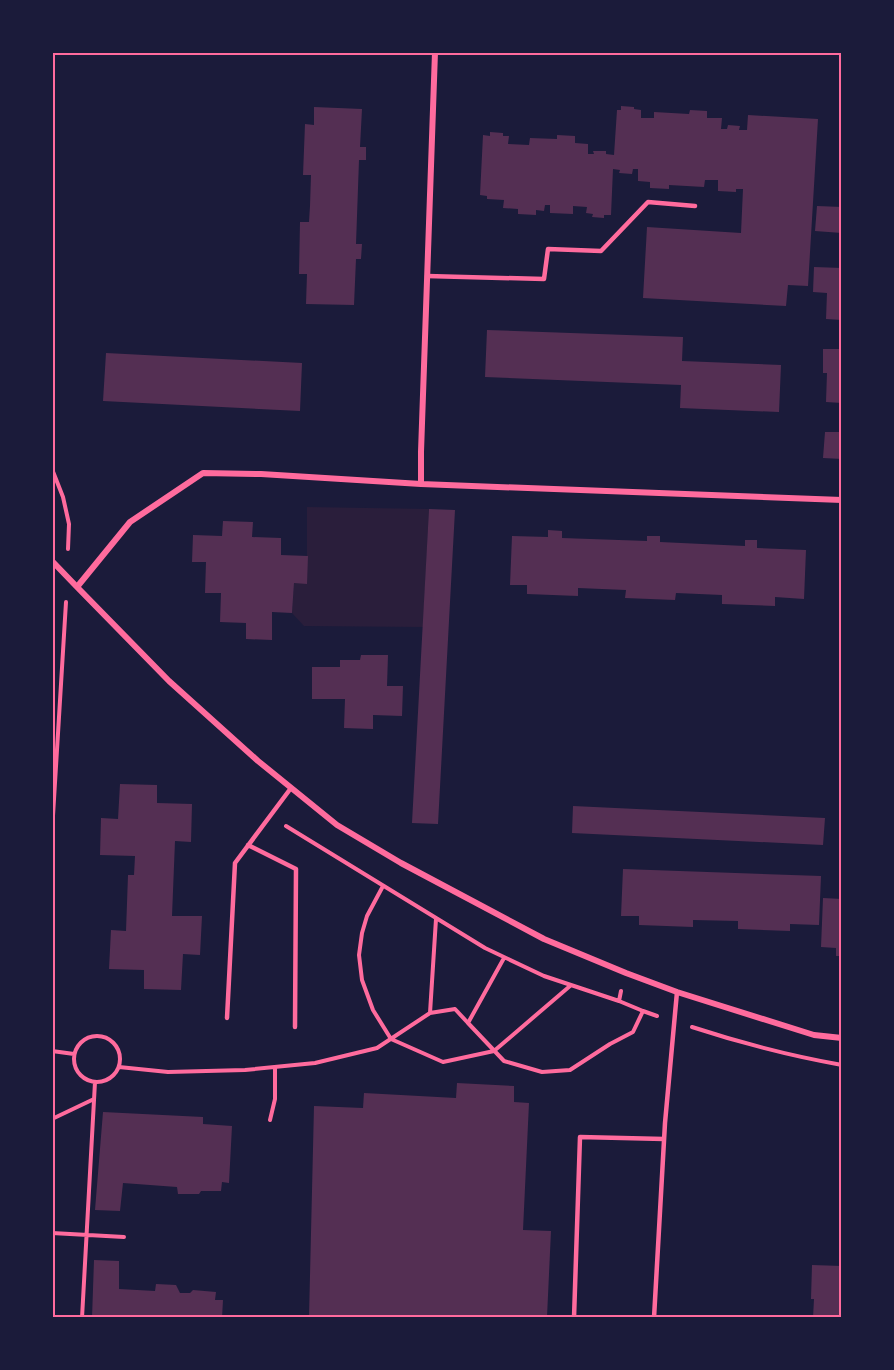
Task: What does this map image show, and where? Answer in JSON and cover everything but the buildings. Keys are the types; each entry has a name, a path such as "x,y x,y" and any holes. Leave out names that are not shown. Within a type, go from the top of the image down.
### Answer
{"street":[{"path":"421,484 435,52"},
{"path":"76,587 130,522 203,473 842,500"},
{"path":"52,561 170,681 258,760 337,825 401,863 544,939 677,992 814,1035 842,1038"}],"lane":[{"path":"427,276 544,279 548,249 601,251 648,202 695,206"},
{"path":"227,1018 235,863 291,788"},
{"path":"248,845 296,868 295,1027"},
{"path":"654,1317 664,1139 677,992"},
{"path":"574,1317 580,1137 664,1139"}],"path":[{"path":"52,469 63,497 69,524"},
{"path":"52,832 65,615"},
{"path":"271,814 289,829 436,919 485,948 544,976 716,1035 813,1060 842,1065"},
{"path":"383,886 367,916 359,955 362,980 373,1010 391,1039 443,1062 494,1051 570,985"},
{"path":"430,1013 436,919"},
{"path":"468,1023 504,958"},
{"path":"619,1001 626,973"},
{"path":"119,1067 168,1072 244,1070 315,1063 377,1048 430,1013 455,1009 504,1061 542,1072 570,1070 633,1032 643,1011"},
{"path":"103,1037 110,1040 119,1052 119,1067 115,1073 102,1082 88,1080 76,1069 74,1054 77,1047 88,1038 103,1037"},
{"path":"52,1051 74,1054"},
{"path":"270,1120 275,1099 275,1067"},
{"path":"82,1317 95,1082"},
{"path":"52,1119 94,1099"},
{"path":"52,1233 124,1237"}],"shaded area":[{"path":"307,507 429,509 423,627 304,626 292,613 294,583 307,583"}]}
